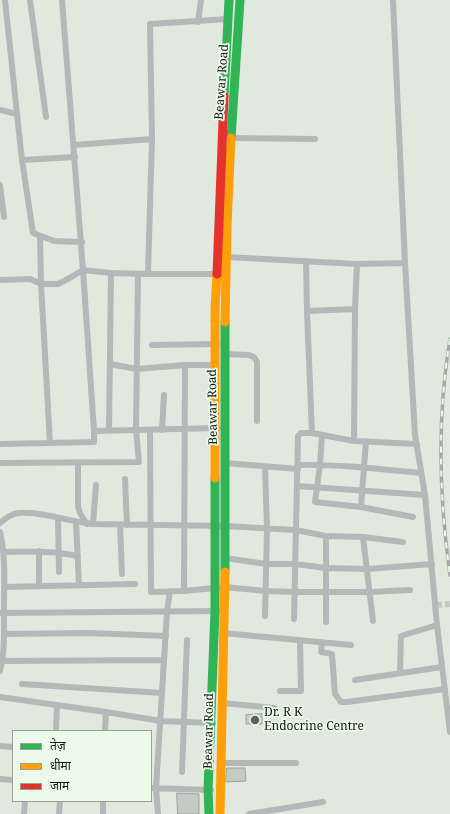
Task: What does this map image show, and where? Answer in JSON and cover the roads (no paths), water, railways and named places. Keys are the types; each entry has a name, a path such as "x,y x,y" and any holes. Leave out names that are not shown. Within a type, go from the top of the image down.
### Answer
{"main road":[{"name":"Beawar Road","path":"209,814 208,790 210,723 220,611 220,587 215,526 215,428 220,365 224,354 221,274 221,141 229,0"},
{"name":"Beawar Road","path":"220,587 225,558 226,428 220,365 215,345 215,309 221,274 226,257 230,138 240,0"},
{"name":"Beawar Road","path":"220,611 223,633 220,814"}],"street":[{"path":"5,0 22,160 33,233 54,241 82,242"},
{"path":"30,0 46,117"},
{"path":"0,444 94,442 82,242 62,0"},
{"path":"198,22 201,0"},
{"path":"393,0 405,263 415,433 425,495 437,624 450,732"},
{"path":"148,274 152,139 150,24 228,19"},
{"path":"0,110 17,114"},
{"path":"230,138 315,139"},
{"path":"74,145 152,139"},
{"path":"22,160 75,157"},
{"path":"0,184 4,217"},
{"path":"40,236 41,284 50,443"},
{"path":"226,257 357,264 405,263"},
{"path":"306,261 312,433"},
{"path":"354,440 355,309 357,264"},
{"path":"0,280 30,280 41,284 58,284 83,270 138,274 221,274"},
{"path":"109,431 111,273"},
{"path":"0,463 139,462 136,430 138,274"},
{"path":"307,311 355,309"},
{"path":"152,345 224,344"},
{"path":"224,354 249,355 254,357 257,362 257,421"},
{"path":"110,364 137,369 185,365 220,365"},
{"path":"184,591 185,365"},
{"path":"162,430 164,395"},
{"path":"94,431 226,428"},
{"path":"150,430 152,592 184,591 220,587 295,592 370,592 410,590"},
{"path":"294,619 298,436 301,433 312,433 354,440 417,444"},
{"path":"322,435 315,502 361,507 413,517"},
{"path":"361,507 366,441"},
{"path":"78,463 78,507 84,523"},
{"path":"225,463 265,467 298,467 320,464 421,473"},
{"path":"265,467 267,529 265,616"},
{"path":"122,574 125,479"},
{"path":"79,585 78,556 84,523 96,485"},
{"path":"297,486 425,495"},
{"path":"0,523 8,516 18,513 33,513 84,523 123,525 184,524 296,530 326,536 363,537 403,542"},
{"path":"58,518 59,572"},
{"path":"0,532 3,552 4,587 2,612 4,634 0,671"},
{"path":"326,536 326,622"},
{"path":"363,537 373,621"},
{"path":"3,552 40,551 58,552 78,556"},
{"path":"39,586 40,551"},
{"path":"225,558 266,564 295,564 326,568 367,569 432,564"},
{"path":"4,587 135,584"},
{"path":"158,814 154,788 158,761 167,612 170,591"},
{"path":"2,612 220,611"},
{"path":"400,673 401,636 437,624"},
{"path":"4,634 88,633 166,636"},
{"path":"223,633 351,645"},
{"path":"182,772 187,640"},
{"path":"280,691 301,691 300,640"},
{"path":"322,642 322,652 332,654 335,694 341,702 445,689"},
{"path":"1,661 164,660"},
{"path":"355,680 442,667"},
{"path":"22,684 162,692"},
{"path":"0,697 160,721 221,723"},
{"path":"222,703 276,708"},
{"path":"56,730 57,705"},
{"path":"105,730 106,712"},
{"path":"0,746 12,747"},
{"path":"152,761 158,761"},
{"path":"221,763 296,763"},
{"path":"0,779 12,780"},
{"path":"154,788 220,790"},
{"path":"24,814 25,802"},
{"path":"59,814 60,802"},
{"path":"103,802 103,814"},
{"path":"249,814 323,802"}],"tunnel":[{"path":"436,605 450,604"}],"railway":[{"path":"450,339 441,427 442,486 446,546 450,575"}],"place":[{"name":"Dr. R K Endocrine Centre","path":"255,720"}]}
